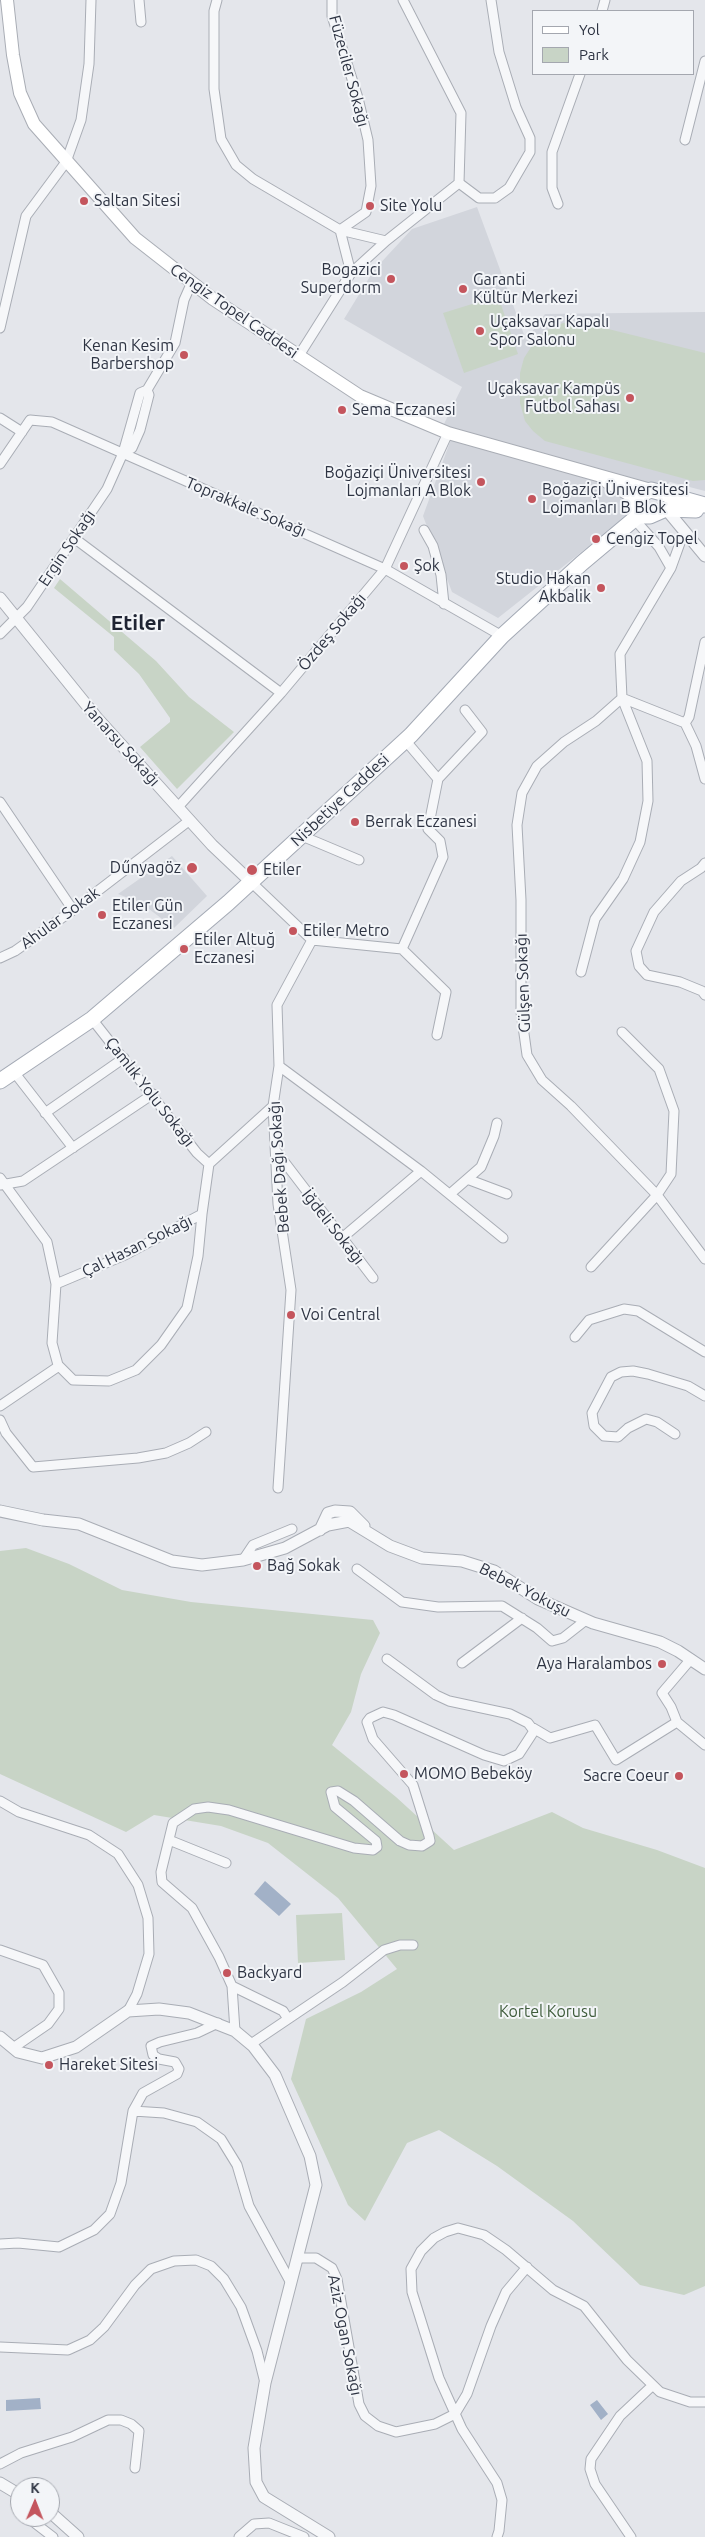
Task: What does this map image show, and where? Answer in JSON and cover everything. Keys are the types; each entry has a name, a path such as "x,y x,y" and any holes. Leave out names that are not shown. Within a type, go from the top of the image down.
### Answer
{"main road":[{"name":"Cengiz Topel Caddesi","path":"7,0 13,55 20,93 34,124 135,238 192,282 298,357 360,396 448,433 656,491"},
{"path":"597,475 636,500"},
{"path":"656,491 666,509"},
{"path":"705,505 656,491 639,495 636,500 636,518 650,516 666,509 705,511"},
{"name":"Nisbetiye Caddesi","path":"0,1081 92,1019 251,882 405,740 502,636 582,563 636,518"}],"street":[{"path":"0,328 26,216 66,162 81,120 89,64 90,0"},
{"path":"139,0 141,22"},
{"path":"217,0 214,11 214,89 221,139 236,165 253,179 340,230 386,241"},
{"name":"Füzeciler Sokağı","path":"332,0 332,16 358,98 368,140 371,186 366,212 340,230"},
{"path":"402,0 460,113 459,183"},
{"path":"459,183 479,198 494,198 509,188 530,152 530,138 516,107 499,52 491,0"},
{"path":"685,140 705,61"},
{"path":"558,204 552,188 552,152 580,75"},
{"path":"298,357 352,273 386,241 459,183"},
{"path":"340,230 352,273"},
{"name":"Ergin Sokağı","path":"0,634 16,618 108,489 123,453 140,393 147,390 175,343 184,300 192,282"},
{"path":"0,418 22,432"},
{"name":"Toprakkale Sokağı","path":"0,464 30,420 52,422 385,568 502,636"},
{"name":"Özdeş Sokağı","path":"178,807 281,692 385,568 448,433"},
{"path":"666,509 705,556"},
{"path":"636,518 671,568"},
{"path":"424,530 433,546 441,575 444,604"},
{"path":"581,972 595,919 626,872 640,842 648,801 647,761 622,698 620,654 671,568 684,532"},
{"path":"74,538 281,692"},
{"name":"Yanarsu Sokağı","path":"0,598 96,718 190,820 251,882"},
{"path":"685,723 689,717 705,642"},
{"path":"622,698 685,723 696,746 705,779"},
{"name":"Gülşen Sokağı","path":"622,698 596,721 564,742 536,766 522,793 517,825 521,900 521,1012 527,1055 542,1080 571,1106 657,1195 705,1258"},
{"path":"402,949 443,857 440,841 428,829 438,779 482,732 465,710"},
{"path":"405,740 438,779"},
{"path":"0,802 73,910"},
{"name":"Ahular Sokak","path":"0,958 14,951 73,910 190,820"},
{"path":"302,836 359,860"},
{"path":"705,863 701,868 681,881 654,912 636,951 639,966 647,975 680,982 702,991 705,995"},
{"path":"251,882 312,940 402,949 446,992 437,1035"},
{"name":"Bebek Dağı Sokağı","path":"278,1488 291,1290 278,1204 275,1151 273,1106 279,1066 276,1005 312,940"},
{"name":"Çamlık Yolu Sokağı","path":"92,1019 153,1094 197,1153 209,1164"},
{"path":"591,1267 657,1195 671,1174 674,1111 659,1069 622,1032"},
{"path":"45,1112 124,1058"},
{"path":"279,1066 421,1170 504,1238"},
{"path":"14,1072 73,1148"},
{"path":"1,1182 23,1181 153,1094"},
{"path":"209,1164 273,1106"},
{"path":"450,1194 481,1167 494,1136 497,1123"},
{"name":"İğdeli Sokağı","path":"275,1151 373,1278"},
{"name":"Çal Hasan Sokağı","path":"56,1284 125,1255 202,1214 209,1164"},
{"path":"342,1238 421,1170"},
{"path":"467,1179 508,1194"},
{"path":"1,1182 47,1242 56,1284 52,1343 59,1366 73,1380 108,1381 136,1370 161,1345 187,1308 198,1256 202,1214"},
{"path":"575,1337 589,1320 624,1309 638,1311 705,1352"},
{"path":"0,1406 59,1366"},
{"path":"675,1434 658,1422 646,1419 628,1428 618,1438 604,1436 594,1426 592,1412 612,1377 617,1373 627,1371 648,1374 688,1386 705,1396"},
{"path":"0,1420 6,1433 32,1467 138,1458 166,1453 189,1443 206,1432"},
{"name":"Bebek Yokuşu","path":"243,1560 285,1548 320,1530 328,1513 344,1510 356,1515 372,1535 390,1546 422,1558 480,1565 494,1571 538,1599 586,1620 660,1642 691,1659 705,1670"},
{"path":"0,1512 79,1524 172,1561 202,1565 243,1560 253,1545 292,1529"},
{"path":"357,1569 402,1602 453,1608 502,1606 556,1642 586,1620"},
{"path":"462,1663 522,1618"},
{"path":"387,1659 436,1695 449,1701 510,1714 550,1738 595,1724 616,1760 677,1722"},
{"path":"691,1659 662,1693 672,1707 677,1722 705,1745"},
{"path":"235,2031 232,1986 192,1908 162,1882 161,1872 173,1823 184,1813 208,1807 229,1810 354,1848 373,1850 377,1847 376,1841 335,1807 331,1792 338,1791 354,1801 400,1841 409,1846 422,1846 430,1841 413,1785 373,1739 367,1722 370,1718 383,1712 388,1713 484,1755 504,1760 513,1758 526,1747 534,1731 533,1728"},
{"path":"0,1801 19,1812 89,1835 118,1854 138,1885 148,1918 149,1954 137,1994 128,2011 76,2047 42,2058 18,2052 1,2039"},
{"path":"169,1840 226,1863"},
{"path":"251,2044 344,1982 384,1950 400,1945 413,1945"},
{"path":"0,1950 43,1965 59,1993 59,2009 48,2024 13,2048"},
{"path":"232,1986 283,2010 288,2019"},
{"path":"128,2011 159,2008 189,2012 235,2031 251,2044 274,2075 310,2156 316,2185 265,2383 254,2448 256,2482 264,2497 329,2537"},
{"path":"0,2244 18,2243 58,2247 94,2230 110,2214 121,2182 133,2111 142,2093 177,2074 179,2069 175,2062 159,2059 153,2055 151,2046 197,2032 218,2023"},
{"path":"133,2111 164,2113 197,2122 221,2139 237,2165 249,2206 291,2284"},
{"path":"497,2537 502,2500 497,2483 462,2429 438,2378 412,2292 411,2269 421,2251 434,2238 458,2228 484,2235 527,2267 553,2290 584,2306 627,2360 660,2392 690,2402 705,2402"},
{"name":"Aziz Ogan Sokağı","path":"297,2258 316,2258 332,2268 337,2279 359,2404 365,2416 378,2426 396,2432 434,2424 455,2414"},
{"path":"0,2348 68,2350 90,2340 104,2327 134,2285 151,2269 174,2261 196,2260 211,2266 224,2278 241,2307 257,2351 265,2383"},
{"path":"455,2414 467,2394 490,2326 506,2292 527,2267"},
{"path":"631,2537 595,2484 590,2469 591,2459 620,2416 653,2385"},
{"path":"0,2464 21,2453 72,2437 108,2420 121,2420 131,2424 140,2431 135,2468"},
{"path":"60,2521 78,2537"},
{"path":"239,2537 254,2524 269,2523 304,2537"},
{"path":"40,2527 53,2537"}],"shaded area":[{"path":"477,207 526,340 545,314 705,312 705,491 670,482 498,618 452,592 423,516 454,431 443,426 462,387 344,319 374,270 412,229"},
{"path":"172,856 207,896 174,928 141,903 118,894"}],"green space":[{"name":"Uçaksavar Kapalı Spor Salonu","path":"498,296 518,354 464,373 443,313"},
{"name":"Uçaksavar Kampüs Futbol Sahası","path":"580,322 705,353 705,480 693,481 545,441 525,421 520,403 520,373 524,358 535,341 547,330 563,323"},
{"path":"60,579 156,661 189,697 234,732 177,789 140,747 170,722 170,718 139,674 114,650 114,637 54,588"},
{"name":"Kortel Korusu","path":"26,1548 69,1564 122,1590 191,1602 373,1620 380,1633 361,1674 351,1712 332,1745 396,1797 454,1850 552,1812 583,1828 657,1850 705,1868 705,2286 684,2295 640,2285 573,2221 497,2166 439,2130 407,2143 365,2221 348,2205 291,2079 306,2019 361,1992 397,1969 338,1898 268,1843 221,1826 154,1815 126,1832 0,1774 0,1551"},
{"path":"342,1913 345,1960 298,1963 296,1915"}],"water":[{"path":"265,1881 291,1904 279,1916 254,1894"},
{"path":"40,2398 41,2409 6,2411 6,2400"},
{"path":"597,2400 608,2414 601,2420 590,2405"}],"place":[{"name":"Saltan Sitesi","path":"84,201"},
{"name":"Site Yolu","path":"370,206"},
{"name":"Bogazici Superdorm","path":"391,279"},
{"name":"Garanti Kültür Merkezi","path":"463,289"},
{"name":"Uçaksavar Kapalı Spor Salonu","path":"480,331"},
{"name":"Kenan Kesim Barbershop","path":"184,355"},
{"name":"Uçaksavar Kampüs Futbol Sahası","path":"630,398"},
{"name":"Sema Eczanesi","path":"342,410"},
{"name":"Boğaziçi Üniversitesi Lojmanları A Blok","path":"481,482"},
{"name":"Boğaziçi Üniversitesi Lojmanları B Blok","path":"532,499"},
{"name":"Cengiz Topel","path":"596,539"},
{"name":"Şok","path":"404,566"},
{"name":"Studio Hakan Akbalik","path":"601,588"},
{"name":"Berrak Eczanesi","path":"355,822"},
{"name":"Dűnyagöz","path":"192,868"},
{"name":"Etiler","path":"252,870"},
{"name":"Etiler Gün Eczanesi","path":"102,915"},
{"name":"Etiler Metro","path":"293,931"},
{"name":"Etiler Altuğ Eczanesi","path":"184,949"},
{"name":"Voi Central","path":"291,1315"},
{"name":"Bağ Sokak","path":"257,1566"},
{"name":"Aya Haralambos","path":"662,1664"},
{"name":"MOMO Bebeköy","path":"404,1774"},
{"name":"Sacre Coeur","path":"679,1776"},
{"name":"Backyard","path":"227,1973"},
{"name":"Hareket Sitesi","path":"49,2065"}],"district":[{"name":"Etiler","path":"138,623"}]}
